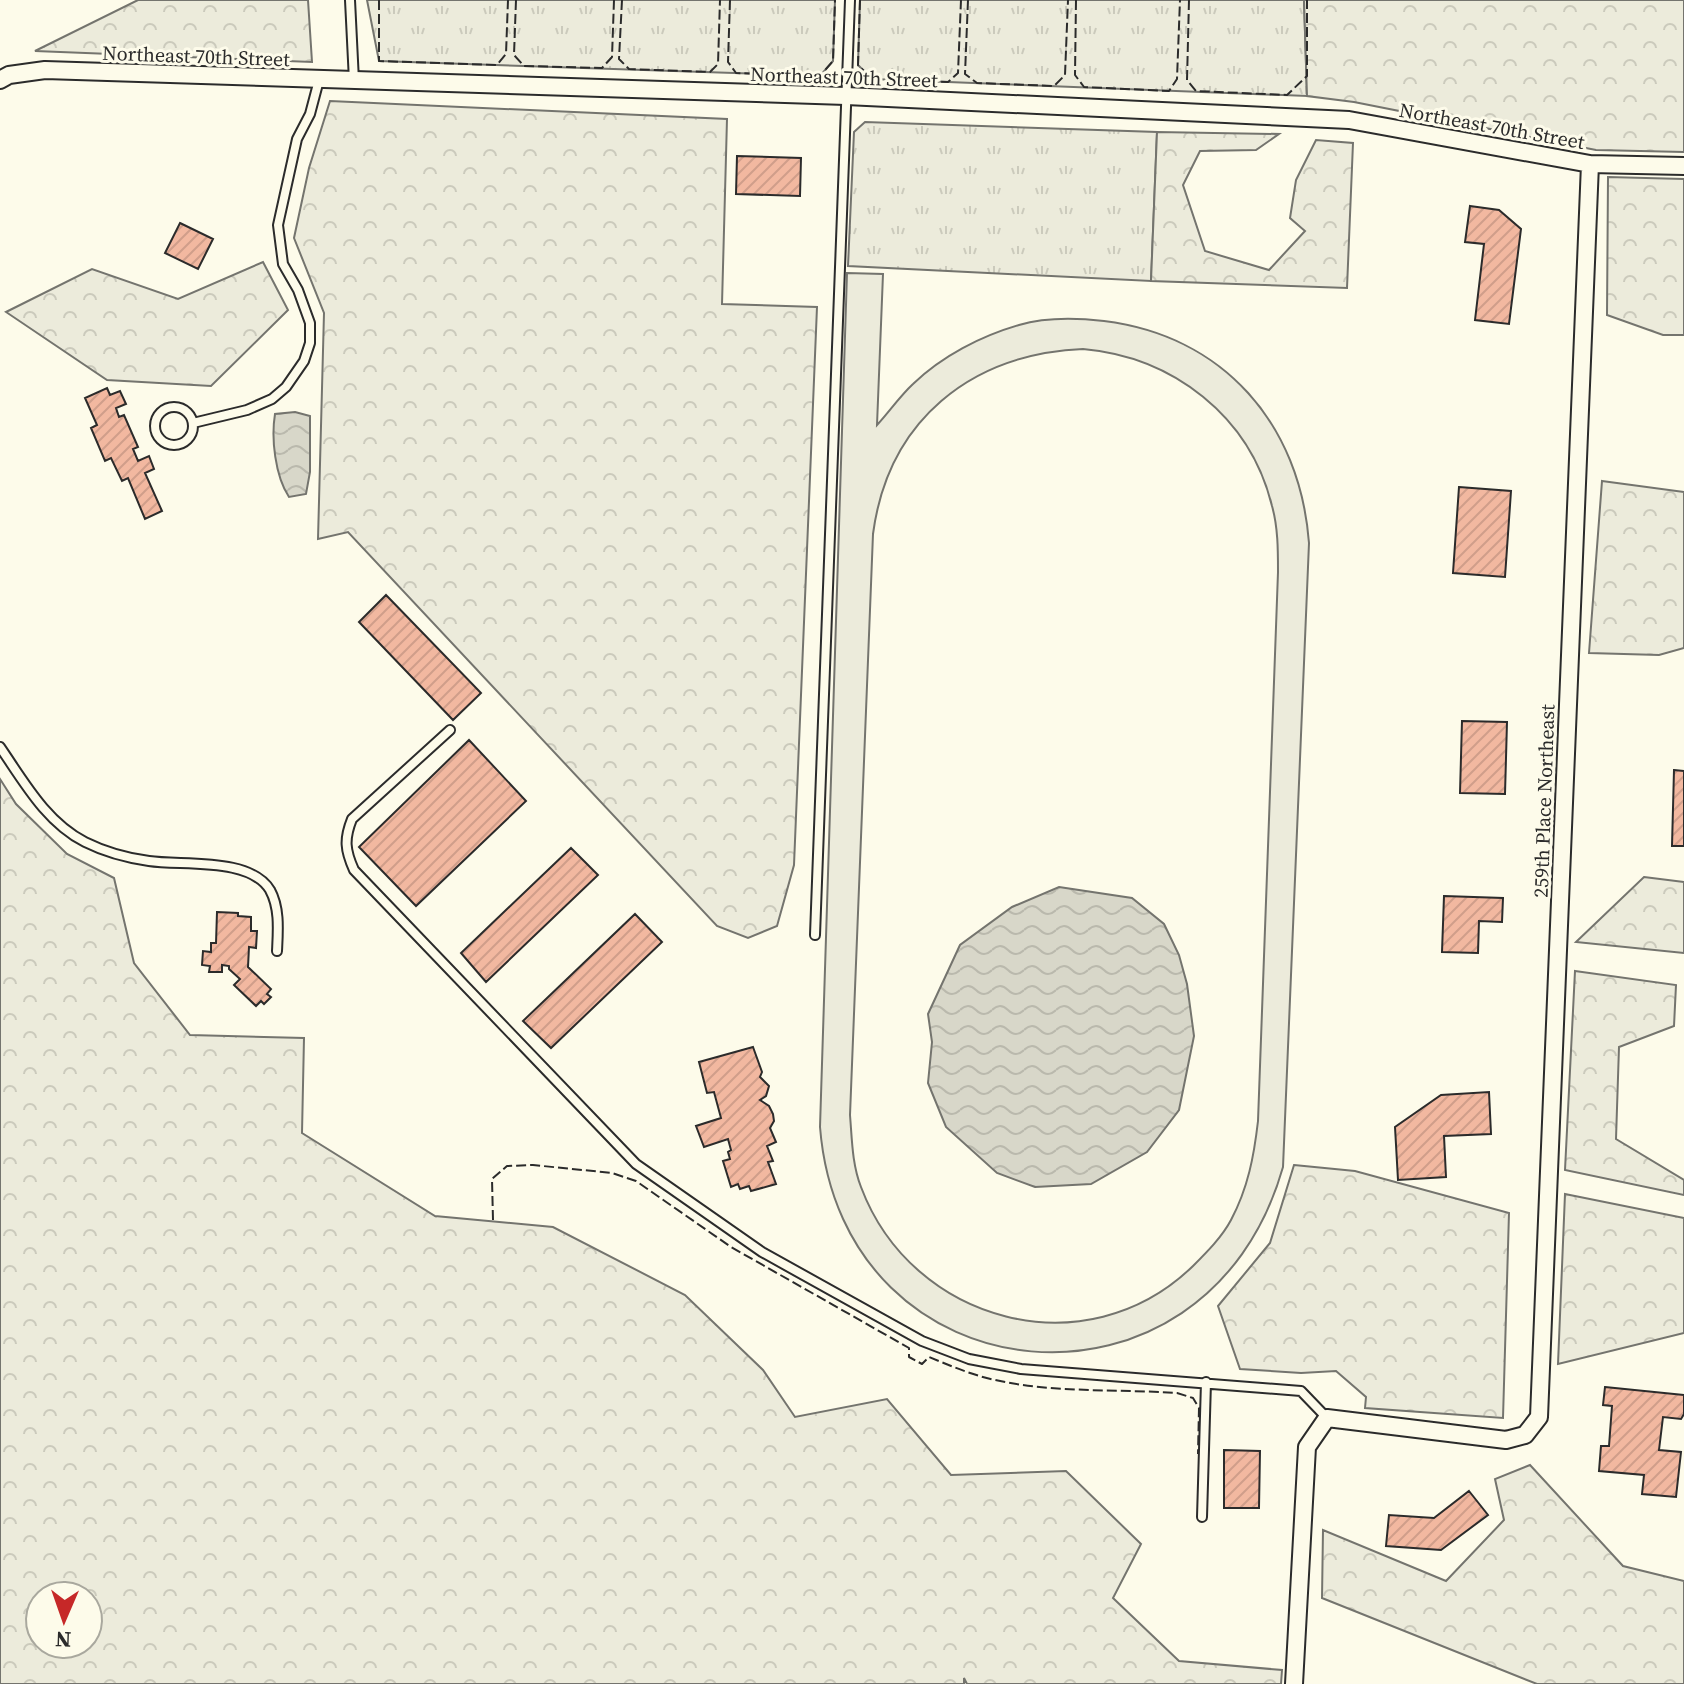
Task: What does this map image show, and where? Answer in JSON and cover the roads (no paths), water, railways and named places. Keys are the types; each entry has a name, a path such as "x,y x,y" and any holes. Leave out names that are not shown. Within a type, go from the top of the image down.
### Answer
{"street":[{"name":"Northeast 70th Street","path":"0,80 9,75 45,70 846,96 1349,120 1590,164 1684,166"},
{"name":"259th Place Northeast","path":"1327,1418 1506,1440 1525,1435 1539,1417 1590,164"},
{"path":"1294,1684 1307,1447 1327,1418"}],"lane":[{"path":"350,0 354,81"},
{"path":"815,935 850,0"},
{"path":"193,423 247,410 272,399 286,387 304,361 310,343 310,323 298,290 283,264 278,225 297,139 310,114 319,80"},
{"path":"170,407 185,410 193,423 189,437 177,445 163,442 155,429 158,415 170,407"},
{"path":"450,730 352,819 345,838 350,861 354,870 636,1164 762,1252 922,1341 969,1359 1021,1369 1301,1391 1327,1418"},
{"path":"0,747 45,810 62,828 84,842 112,853 150,861 231,867 256,876 269,889 275,904 278,918 277,951"},
{"path":"1202,1517 1206,1382"}],"water":[{"path":"295,412 310,416 310,472 306,494 289,497 277,468 274,424 275,414"},
{"path":"1059,887 1132,898 1164,924 1179,955 1187,984 1194,1036 1179,1110 1147,1152 1091,1184 1035,1187 997,1173 946,1127 928,1083 932,1042 928,1014 960,945 1012,907"}]}
